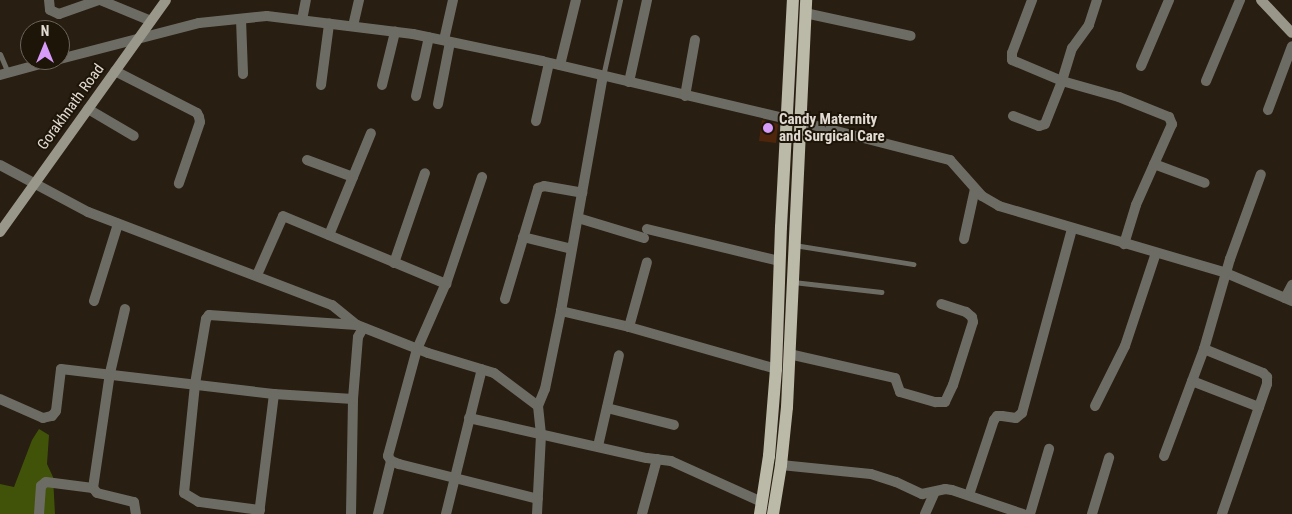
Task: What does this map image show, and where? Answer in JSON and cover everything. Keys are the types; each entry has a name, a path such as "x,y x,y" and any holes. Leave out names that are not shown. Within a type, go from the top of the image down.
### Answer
{"main road":[{"name":"Gorakhnath Road","path":"0,232 166,0"},
{"path":"761,508 769,456 776,369 779,261 793,0"},
{"path":"773,514 781,465 790,354 806,0"},
{"path":"1262,0 1292,33"}],"street":[{"path":"49,0 50,10 60,14 99,0 151,22"},
{"path":"302,20 306,0"},
{"path":"353,26 359,0"},
{"path":"438,104 454,0"},
{"path":"560,66 576,0"},
{"path":"629,82 647,0"},
{"path":"1032,0 1012,53 1012,60 1062,81 1120,97 1169,117 1172,124 1136,204 1124,244"},
{"path":"1014,116 1039,126 1045,124 1062,81 1072,48 1090,25 1097,0"},
{"path":"1141,66 1169,0"},
{"path":"1206,81 1240,0"},
{"path":"806,13 911,36"},
{"path":"70,56 199,23 267,16 429,37 549,63 788,120"},
{"path":"241,18 242,74"},
{"path":"321,85 329,24"},
{"path":"382,85 395,32"},
{"path":"416,96 429,37"},
{"path":"685,96 695,40"},
{"path":"1268,110 1292,46"},
{"path":"536,121 549,63"},
{"path":"4,74 20,70"},
{"path":"115,72 197,113 200,122 179,183"},
{"path":"537,514 541,435 538,406 546,389 603,76"},
{"path":"88,109 134,136"},
{"path":"801,122 950,160 982,196 999,206 1226,273 1289,299 1292,285"},
{"path":"329,235 371,133"},
{"path":"308,160 353,177"},
{"path":"1154,164 1205,183"},
{"path":"0,165 88,212 332,305 360,326 417,349 494,373 538,406"},
{"path":"394,263 426,173"},
{"path":"1164,456 1204,349 1226,273 1261,174"},
{"path":"378,514 391,461 388,456 417,349 446,283 482,177"},
{"path":"505,299 538,188 544,186 582,193"},
{"path":"964,239 975,189"},
{"path":"256,275 283,216 446,283"},
{"path":"578,218 779,261"},
{"path":"94,301 118,224"},
{"path":"969,495 994,420 997,416 1016,418 1022,413 1072,229"},
{"path":"523,237 572,249"},
{"path":"1095,406 1126,346 1156,253"},
{"path":"629,327 647,262"},
{"path":"790,354 895,378 900,392 936,402 944,402 953,385 973,322 966,312 941,304"},
{"path":"93,488 110,373 125,309"},
{"path":"561,311 629,327 776,369"},
{"path":"274,394 259,512 199,502 184,493 195,384 206,319 209,315 360,326"},
{"path":"351,514 353,399 360,326"},
{"path":"1204,349 1263,373 1267,377 1267,384 1222,514"},
{"path":"598,446 619,355"},
{"path":"446,514 482,369"},
{"path":"0,399 42,418 52,416 56,411 60,370 110,373 274,394 353,399"},
{"path":"1192,381 1259,407"},
{"path":"607,408 674,425"},
{"path":"469,418 685,465 761,508"},
{"path":"1030,514 1049,449"},
{"path":"1092,514 1109,458"},
{"path":"642,514 657,460"},
{"path":"391,461 538,499"},
{"path":"781,465 871,474 896,482 922,494 945,489 969,495 1023,514"},
{"path":"39,514 40,486 46,482 93,488 97,493 134,502 136,514"},
{"path":"925,514 934,492"}],"lane":[{"path":"603,76 620,0"},
{"path":"0,54 4,74"},
{"path":"794,245 913,264"},
{"path":"792,282 882,292"}],"shaded area":[{"path":"39,429 49,435 47,464 53,477 55,514 0,514 0,484 14,487 32,440"}],"building":[{"path":"762,120 778,124 776,143 759,141"}],"place":[{"name":"Candy Maternity and Surgical Care","path":"768,128"}]}
